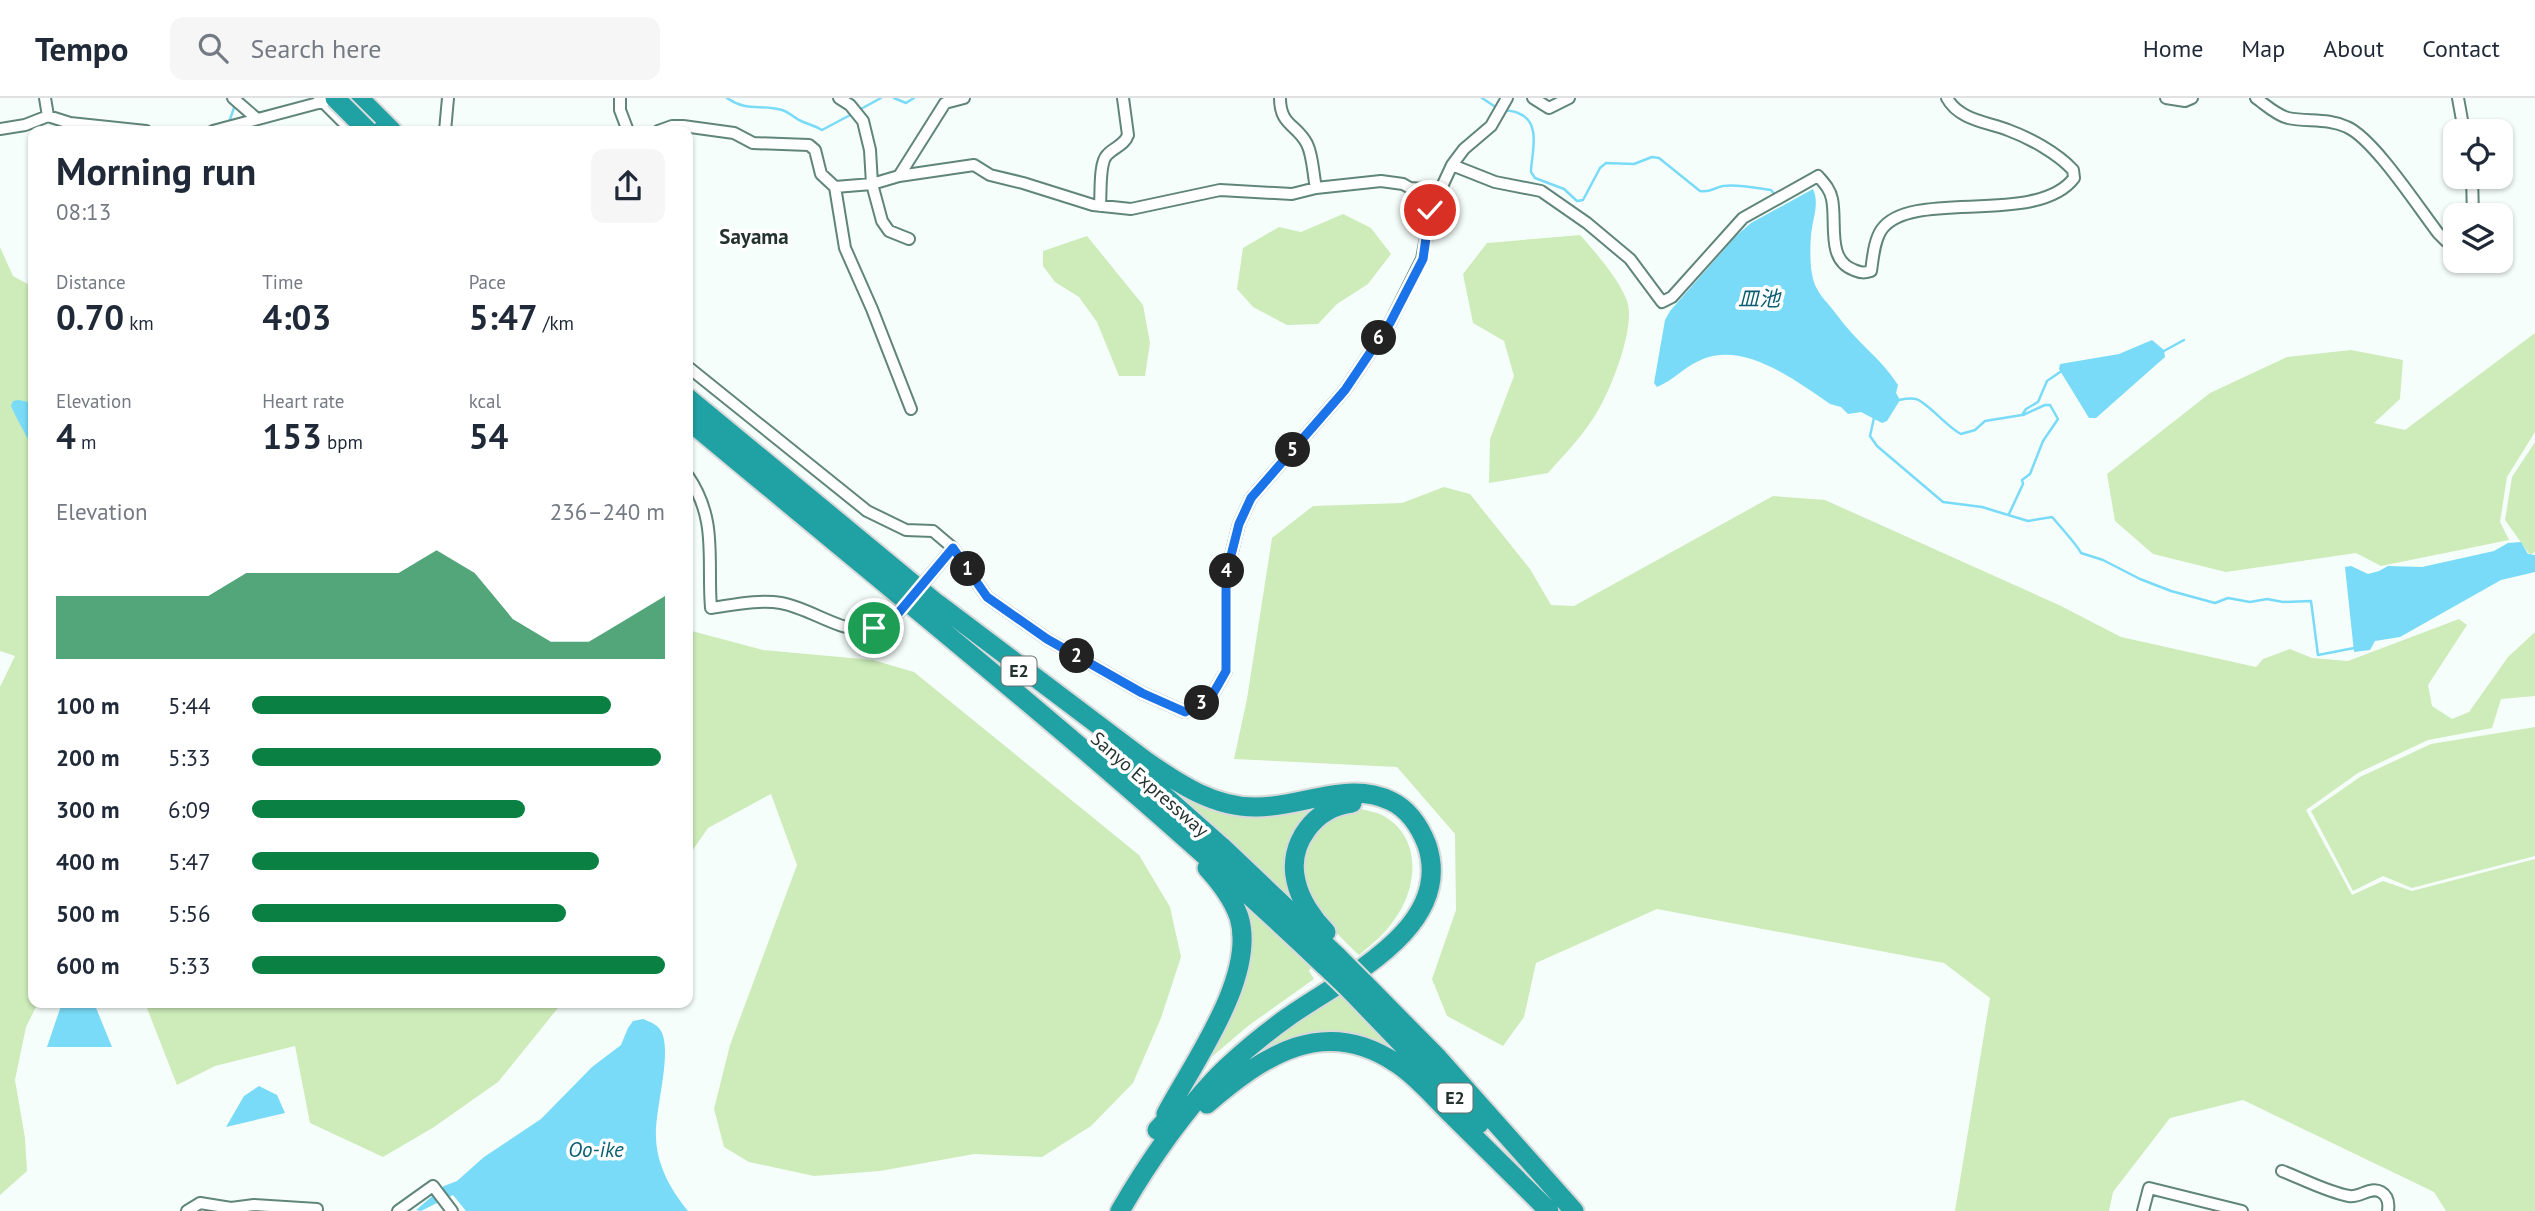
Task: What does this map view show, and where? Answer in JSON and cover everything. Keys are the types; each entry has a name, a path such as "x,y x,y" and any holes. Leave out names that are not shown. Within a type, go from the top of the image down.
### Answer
{"highway":[{"path":"359,98 387,126"},
{"path":"325,99 361,126"},
{"name":"Sanyo Expressway","path":"693,402 1168,798 1336,959 1356,986 1556,1211"},
{"name":"Sanyo Expressway","path":"693,424 940,628 1238,884 1336,959"},
{"path":"938,604 1146,761 1208,798 1235,806 1256,807 1279,806 1340,793 1362,793 1380,797 1406,811 1424,838 1430,854 1431,871 1427,892 1407,930 1387,951 1288,1017 1226,1068 1161,1136"},
{"path":"1108,1211 1161,1136 1219,1064 1253,1032 1296,1000 1363,958 1398,926 1416,895 1422,867 1420,854 1416,840 1397,816 1370,804 1342,804 1311,823 1303,836 1294,864 1296,881 1336,959"},
{"path":"1120,1211 1224,1011 1237,977 1242,948 1239,917 1225,891 1187,848 1176,829"},
{"name":"Sanyo Expressway","path":"1356,986 1438,1059 1574,1211"},
{"path":"1161,1136 1271,1057 1302,1044 1322,1040 1345,1041 1364,1045 1399,1064 1549,1211"}],"street":[{"path":"45,98 48,116 62,126"},
{"path":"231,126 325,99 353,98"},
{"path":"445,126 448,98"},
{"path":"620,98 620,110 626,126"},
{"path":"839,98 850,105 863,121 870,150 872,184 882,221 889,232 909,240"},
{"path":"900,176 945,103 964,98"},
{"path":"1100,206 1102,165 1106,156 1122,144 1128,135 1123,98"},
{"path":"1280,98 1283,118 1308,146 1316,188"},
{"path":"1533,98 1549,108 1569,98"},
{"path":"1452,165 1495,182 1541,191 1587,223 1630,259 1662,302 1672,297 1743,218 1818,176 1828,188 1832,200 1839,259 1852,270 1864,273 1871,271 1878,235 1892,220 1914,212 2002,206 2049,196 2067,186 2074,178 2073,170 2052,153 2011,130 1970,118 1958,111 1947,98"},
{"path":"2166,98 2185,101 2192,98"},
{"path":"2256,98 2278,114 2289,118 2331,122 2347,126 2357,133 2379,156 2443,238"},
{"path":"2458,98 2462,119"},
{"path":"325,99 348,126"},
{"path":"235,101 256,118"},
{"path":"693,371 867,510 906,530 933,531 953,548 987,597 1047,639 1142,693 1185,712 1210,699 1226,671 1226,575 1239,524 1251,498 1345,390 1390,323 1423,259 1430,210 1452,165 1464,149 1491,126 1503,106"},
{"path":"25,125 48,116"},
{"path":"0,129 25,125 62,126"},
{"path":"693,127 734,133 753,143 809,145 815,150 821,174 835,187 845,248 911,409"},
{"path":"835,187 872,184 900,176 974,165 990,176 1100,206 1132,209 1220,190 1292,194 1316,188 1381,181 1403,184 1410,188 1439,190"},
{"path":"693,487 708,519 711,608 779,603 805,609 843,625 863,630 890,623 953,548"},
{"path":"2282,1171 2352,1197 2373,1190 2379,1191 2388,1201 2388,1211"},
{"path":"398,1211 433,1186 453,1211"},
{"path":"2143,1211 2148,1188 2242,1211"},
{"path":"187,1211 200,1203 231,1208 254,1206 317,1209"}],"green space":[{"path":"1343,214 1371,228 1391,254 1368,284 1337,304 1318,324 1287,325 1253,307 1237,289 1243,248 1279,227 1301,232"},
{"path":"1580,235 1613,276 1627,301 1628,328 1619,364 1597,413 1548,473 1489,483 1490,439 1514,376 1504,341 1473,323 1463,274 1487,243"},
{"path":"1087,236 1143,305 1150,343 1145,376 1119,376 1097,322 1079,297 1055,282 1043,266 1043,251"},
{"path":"0,247 13,276 28,284 28,1008 36,1008 26,1027 15,1080 25,1138 27,1171 0,1195 0,687 15,656 0,651"},
{"path":"2535,333 2535,432 2507,477 2500,522 2509,540 2381,566 2356,553 2226,572 2153,554 2115,521 2107,474 2210,393 2287,357 2351,350 2403,360 2400,399 2374,423 2405,430"},
{"path":"2535,442 2535,552 2530,555 2505,520 2512,477"},
{"path":"1444,487 1470,494 1530,569 1551,605 1574,606 1773,496 1825,500 2059,605 2121,637 2256,667 2263,659 2290,649 2312,658 2348,661 2459,619 2467,625 2428,685 2432,706 2452,719 2469,712 2508,657 2535,632 2535,696 2501,699 2492,728 2428,740 2358,773 2306,810 2352,895 2383,881 2412,891 2535,859 2535,1211 2446,1211 2434,1192 2243,1100 2170,1118 2113,1192 2109,1211 1955,1211 1990,998 1944,963 1657,909 1536,963 1524,1017 1503,1046 1447,1016 1432,979 1456,910 1455,834 1397,767 1234,759 1247,699 1272,538 1313,506 1402,503"},
{"path":"693,631 763,650 873,660 914,672 1139,855 1170,907 1181,957 1161,1018 1133,1083 1091,1126 1042,1157 974,1154 880,1171 814,1176 749,1162 724,1147 714,1109 730,1045 797,865 771,794 708,828 693,850"},
{"path":"2535,727 2535,856 2412,888 2383,876 2353,891 2311,811 2360,777 2431,744"},
{"path":"1183,792 1204,802 1324,800 1311,816 1295,904 1179,795"},
{"path":"1361,809 1382,815 1405,836 1410,849 1412,879 1394,920 1378,939 1359,955 1317,908 1306,881 1304,860 1308,840 1320,823 1334,815"},
{"path":"1231,890 1313,964 1309,971 1314,979 1248,1026 1201,1066 1235,1000"},
{"path":"1342,996 1399,1052 1394,1058 1343,1035 1230,1074 1259,1048 1334,997"},
{"path":"147,1008 558,1008 498,1082 434,1127 383,1157 310,1123 295,1046 215,1066 177,1085"}],"water":[{"name":"皿池","path":"1813,189 1816,206 1810,255 1814,281 1844,324 1884,366 1898,385 1896,393 1900,400 1887,421 1882,423 1861,412 1848,414 1841,407 1830,404 1770,366 1736,356 1719,355 1703,359 1657,387 1654,383 1665,320 1670,311 1736,236 1751,223"},
{"path":"2152,340 2164,350 2165,357 2096,418 2089,418 2059,369 2060,364 2119,354"},
{"path":"13,401 28,402 28,438 11,406"},
{"path":"2521,542 2528,554 2535,555 2535,572 2501,580 2400,637 2375,641 2370,650 2354,652 2345,567 2351,566 2368,574 2388,566 2422,567 2494,551 2508,543"},
{"path":"60,1008 96,1008 112,1047 47,1047"},
{"name":"Oo-ike","path":"643,1019 653,1023 661,1031 664,1041 664,1067 656,1127 659,1158 671,1186 688,1211 466,1211 453,1195 421,1211 416,1210 444,1186 457,1181 484,1157 541,1119 592,1067 621,1045 633,1021"},
{"path":"259,1086 277,1095 285,1113 226,1127 244,1096"}],"waterway":[{"path":"727,98 741,105 782,110 822,130 854,113"},
{"path":"859,110 881,98"},
{"path":"894,98 906,103 914,98"},
{"path":"1482,98 1497,108"},
{"path":"228,125 235,105"},
{"path":"1503,110 1520,114 1527,118 1531,125 1534,140 1531,172 1535,178 1564,189 1577,201 1583,200 1600,168 1606,163 1634,164 1652,157 1659,158 1700,191 1723,186 1741,186 1771,190 1776,196"},
{"path":"2162,352 2184,340"},
{"path":"1899,400 1921,401 1961,434 1975,430 1985,421 2022,415 2026,409 2038,402 2047,381 2063,370"},
{"path":"2009,514 2023,484 2022,480 2030,474 2043,441 2058,419 2050,405 2023,415"},
{"path":"1874,418 1870,436 1877,446 1943,502 1982,507 2028,521 2052,517 2081,553 2103,560 2171,591 2215,603 2228,598 2250,602 2267,599 2283,602 2311,601 2318,655 2354,648"}],"district":[{"name":"Sayama","path":"754,237"}],"route":[{"path":"874,628 890,623 953,548 987,597 1047,639 1142,693 1185,712 1210,699 1226,671 1226,575 1239,524 1251,498 1345,390 1390,323 1423,259 1430,210"}]}
